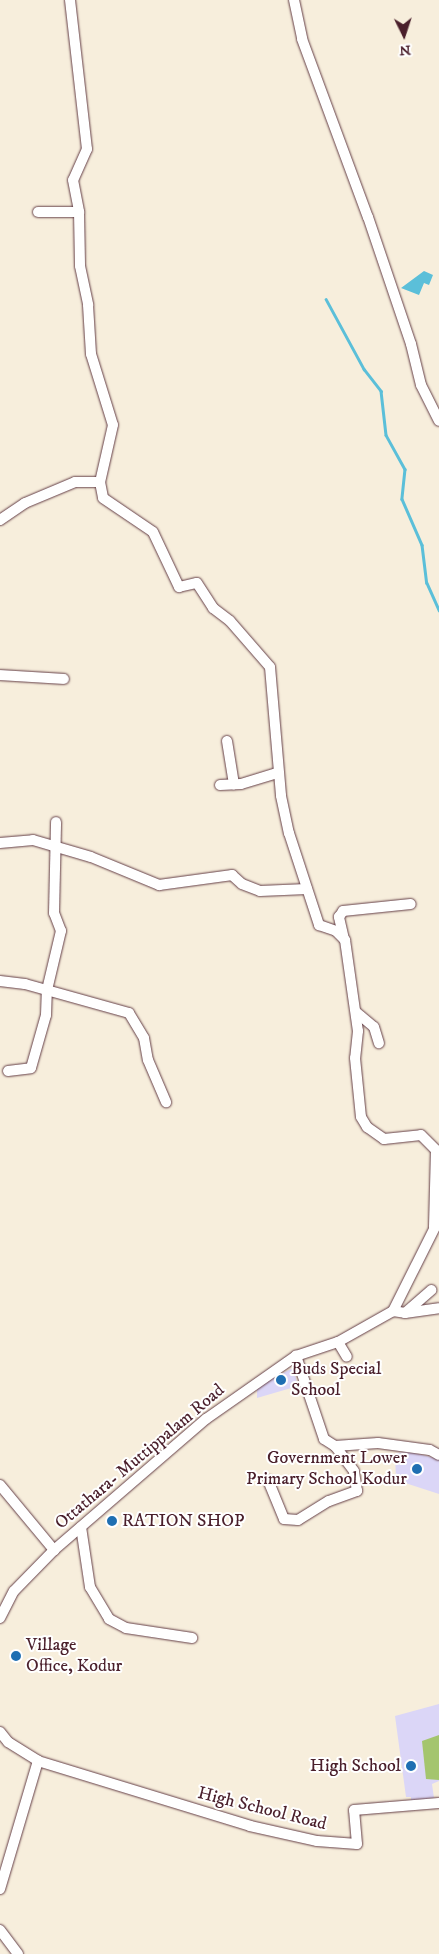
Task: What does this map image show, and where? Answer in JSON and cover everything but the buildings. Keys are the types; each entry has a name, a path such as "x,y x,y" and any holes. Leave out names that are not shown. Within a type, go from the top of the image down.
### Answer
{"street":[{"path":"70,0 87,149 74,172 79,212 80,266 88,305 91,354 113,425 100,482 103,498 153,532 180,586 197,583 213,608 230,621 270,668 278,773 289,833 319,925 336,931 345,940"},
{"path":"294,0 302,39 368,217 411,344 421,385 439,421"},
{"path":"38,212 79,212"},
{"path":"0,520 25,503 75,482 100,482"},
{"path":"0,675 64,679"},
{"path":"227,741 234,784"},
{"path":"220,785 234,784 278,773"},
{"path":"8,1071 30,1068 46,1015 47,990 60,931 54,913 56,822"},
{"path":"0,843 33,840 91,857 160,885 232,875 242,884 260,891 307,889"},
{"path":"411,904 343,911 339,917 345,940 356,1012 358,1031 355,1058 361,1117 367,1127 384,1139 421,1136 436,1150 436,1224 393,1310 405,1313 439,1308"},
{"path":"0,981 47,990 129,1012 144,1038 148,1060 166,1102"},
{"path":"356,1012 374,1027 379,1043"},
{"path":"405,1313 430,1290"},
{"name":"Ottathara- Muttippalam Road","path":"0,1618 14,1592 54,1550 206,1419 296,1356 338,1342 393,1310"},
{"path":"338,1342 347,1357"},
{"path":"268,1480 284,1519 298,1520 329,1501 357,1491 354,1472 335,1446 324,1438 296,1356"},
{"path":"335,1446 378,1443 430,1450 439,1455"},
{"path":"0,1485 54,1550"},
{"path":"81,1527 90,1587 109,1619 126,1628 192,1638"},
{"path":"0,1732 8,1742 38,1761 0,1889"},
{"name":"High School Road","path":"38,1761 130,1791 286,1835 357,1844 354,1810 439,1802"},
{"path":"0,1930 18,1954"}],"shaded area":[{"name":"Buds Special School","path":"293,1368 298,1386 257,1398 257,1386"},
{"name":"Government Lower Primary School Kodur","path":"410,1452 439,1459 439,1494 396,1480 395,1453"},
{"path":"439,1704 439,1781 432,1784 434,1798 411,1801 411,1797 406,1797 395,1716"}],"green space":[{"path":"439,1735 439,1780 426,1779 422,1741"}],"water":[{"path":"424,271 433,275 429,285 424,283 419,295 401,288"}],"waterway":[{"path":"326,299 364,369 381,391 386,435 405,469 402,499 422,545 427,583 439,610"}],"place":[{"name":"Buds Special School","path":"281,1380"},
{"name":"Government Lower Primary School Kodur","path":"417,1469"},
{"name":"RATION SHOP","path":"112,1521"},
{"name":"Village Office, Kodur","path":"16,1656"},
{"name":"High School","path":"411,1766"}]}
